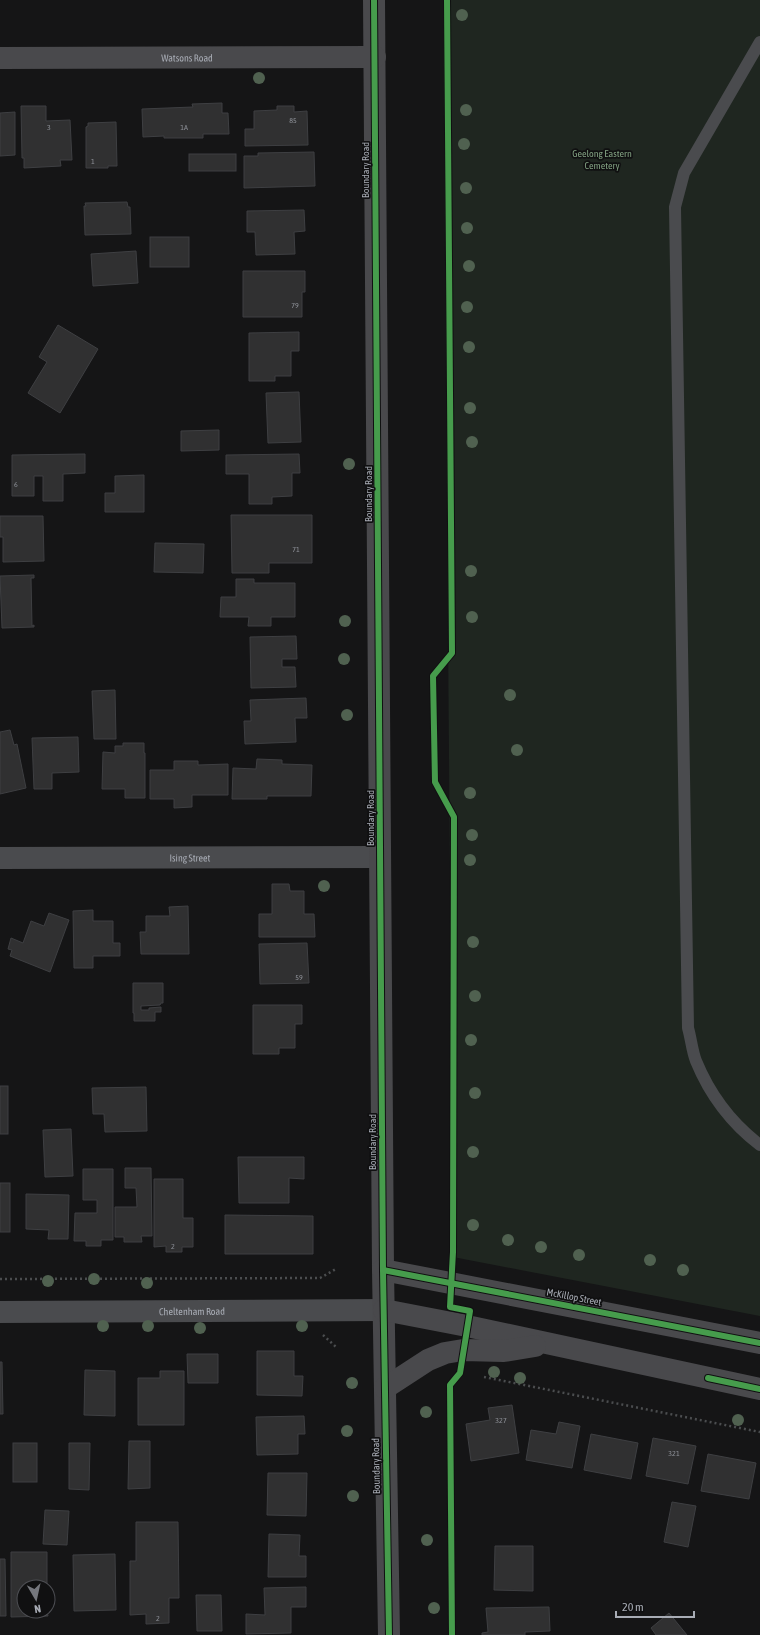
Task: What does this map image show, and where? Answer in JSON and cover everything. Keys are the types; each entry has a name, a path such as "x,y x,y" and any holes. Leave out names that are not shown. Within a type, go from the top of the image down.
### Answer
{"main road":[{"name":"Boundary Road","path":"374,0 383,1270 388,1635"},
{"name":"Watsons Road","path":"0,58 375,57"},
{"name":"McKillop Street","path":"383,1270 760,1343"},
{"path":"384,1310 760,1388"},
{"path":"385,1388 428,1360 445,1353 463,1350 504,1351 547,1344"}],"street":[{"name":"Ising Street","path":"0,858 380,857"},
{"name":"Cheltenham Road","path":"0,1312 384,1310"}],"lane":[{"path":"760,42 684,174 675,207 688,1028 696,1060 718,1102 742,1131 760,1145"}],"path":[{"path":"0,1279 320,1278 336,1269"},
{"path":"478,1376 760,1432"}],"green space":[{"name":"Geelong Eastern Cemetery","path":"443,0 760,0 760,1316 453,1257"}],"building":[{"path":"222,103 222,113 228,113 229,134 203,134 203,138 164,138 164,136 143,137 142,109 193,107 192,104"},
{"path":"21,106 46,106 46,121 70,120 72,160 60,160 61,166 24,168 24,158 22,158"},
{"path":"277,106 294,106 294,112 307,111 308,145 245,146 245,129 254,129 254,111 277,110"},
{"path":"15,112 15,155 0,156 0,113"},
{"path":"116,122 117,166 108,166 108,168 86,168 86,127 88,126 88,123"},
{"path":"314,152 315,186 244,188 244,156 258,156 258,153"},
{"path":"189,154 236,154 236,171 189,171"},
{"path":"127,202 128,207 130,207 131,234 85,235 85,203"},
{"path":"304,210 305,231 294,232 295,254 256,255 255,232 247,232 247,211"},
{"path":"150,237 189,237 189,267 150,267"},
{"path":"136,251 138,283 93,286 91,254"},
{"path":"243,271 305,271 305,292 302,292 302,317 243,317"},
{"path":"58,325 98,349 60,413 28,393 47,362 39,357"},
{"path":"299,332 299,351 291,351 291,376 275,376 275,381 249,381 249,333"},
{"path":"299,392 301,442 268,443 266,393"},
{"path":"219,430 219,450 181,451 181,431"},
{"path":"85,454 85,473 63,474 63,501 43,501 43,476 34,476 34,496 12,496 12,455"},
{"path":"299,454 300,473 292,473 292,496 272,497 272,504 249,504 249,474 226,474 226,455"},
{"path":"144,475 144,512 105,512 105,493 115,493 115,476"},
{"path":"231,515 312,515 312,563 269,563 269,573 232,573"},
{"path":"0,516 43,516 44,561 3,562 3,537 0,537"},
{"path":"155,543 204,544 203,573 154,572"},
{"path":"34,575 34,578 31,578 32,626 34,625 34,627 2,628 0,576"},
{"path":"236,579 254,579 254,583 295,583 295,617 271,617 271,626 248,626 249,617 220,617 221,597 236,597"},
{"path":"296,636 297,659 282,659 282,667 295,667 296,687 251,688 250,637"},
{"path":"115,690 116,739 94,739 92,691"},
{"path":"306,698 307,718 295,718 296,742 245,744 244,721 251,721 250,700"},
{"path":"10,730 14,745 17,744 26,788 0,794 0,732"},
{"path":"78,737 79,772 52,773 52,789 34,789 32,738"},
{"path":"123,743 144,743 145,798 125,798 125,789 102,789 103,752 115,753 115,746 123,746"},
{"path":"257,759 282,760 282,764 312,765 311,796 267,796 267,799 232,799 233,768 256,769"},
{"path":"174,761 198,761 198,765 228,764 228,795 192,795 192,807 174,808 174,799 150,799 150,770 174,770"},
{"path":"272,884 289,884 290,891 304,891 304,914 314,914 315,937 259,937 259,914 272,914"},
{"path":"188,906 189,954 141,954 140,932 146,932 146,916 170,916 169,907"},
{"path":"93,910 93,921 113,921 113,943 120,943 120,956 93,956 93,968 74,968 73,911"},
{"path":"49,913 69,920 50,972 10,956 12,950 8,949 11,938 23,943 31,921 44,926"},
{"path":"307,943 309,983 260,984 259,944"},
{"path":"133,983 163,983 163,1003 160,1005 141,1006 141,1010 161,1007 161,1012 155,1012 155,1021 134,1021"},
{"path":"253,1005 302,1005 302,1024 295,1024 295,1048 279,1048 279,1054 253,1054"},
{"path":"0,1086 8,1086 8,1134 0,1134"},
{"path":"146,1087 147,1131 105,1132 104,1114 93,1114 92,1088"},
{"path":"71,1129 73,1176 45,1177 43,1130"},
{"path":"238,1157 304,1157 304,1179 289,1178 289,1203 239,1203"},
{"path":"125,1168 151,1168 152,1236 141,1236 142,1242 124,1242 124,1237 115,1237 115,1207 137,1207 136,1188 125,1188"},
{"path":"83,1169 113,1169 113,1240 101,1240 101,1246 86,1246 86,1241 74,1241 75,1213 97,1213 97,1200 83,1200"},
{"path":"154,1179 183,1179 183,1218 193,1218 193,1247 182,1247 182,1252 166,1252 166,1246 154,1247"},
{"path":"0,1183 10,1183 10,1232 0,1232"},
{"path":"26,1194 69,1195 68,1239 48,1239 49,1230 26,1229"},
{"path":"225,1215 313,1216 313,1254 225,1254"},
{"path":"257,1351 294,1351 294,1376 303,1376 302,1396 257,1395"},
{"path":"187,1354 218,1354 218,1383 188,1383"},
{"path":"0,1362 2,1362 3,1414 0,1414"},
{"path":"85,1370 115,1371 115,1416 84,1415"},
{"path":"160,1371 184,1371 184,1425 138,1425 138,1378 160,1378"},
{"path":"512,1405 519,1453 471,1461 466,1424 490,1420 488,1408"},
{"path":"304,1416 305,1434 298,1434 298,1454 257,1455 256,1417"},
{"path":"559,1422 580,1426 572,1468 526,1460 531,1430 556,1434"},
{"path":"591,1434 638,1443 631,1479 584,1470"},
{"path":"653,1438 696,1446 688,1484 646,1476"},
{"path":"129,1441 150,1441 150,1488 128,1489"},
{"path":"13,1443 37,1443 37,1482 13,1482"},
{"path":"69,1443 90,1443 89,1490 69,1489"},
{"path":"708,1454 756,1463 749,1499 701,1491"},
{"path":"268,1473 307,1473 306,1516 267,1515"},
{"path":"672,1502 696,1506 688,1547 664,1542"},
{"path":"45,1510 69,1511 67,1545 43,1544"},
{"path":"136,1522 178,1522 179,1598 169,1598 169,1623 146,1624 146,1614 130,1615 130,1561 136,1561"},
{"path":"269,1534 300,1535 299,1556 306,1556 306,1577 268,1577"},
{"path":"495,1546 533,1546 533,1591 494,1590"},
{"path":"11,1552 47,1552 47,1579 16,1579 16,1617 11,1617"},
{"path":"115,1554 116,1610 74,1611 73,1555"},
{"path":"0,1559 5,1559 6,1616 0,1616"},
{"path":"306,1587 306,1607 291,1607 291,1633 246,1634 246,1614 265,1615 264,1588"},
{"path":"196,1595 221,1595 222,1631 197,1631"},
{"path":"549,1607 550,1631 525,1632 525,1635 482,1635 482,1633 488,1632 486,1608"},
{"path":"669,1613 687,1635 656,1635 651,1628"}],"cycle path":[{"path":"374,0 383,1270 389,1635"},
{"path":"447,0 452,653 433,676 435,782 454,817 453,1252 450,1307 470,1311 460,1373 450,1385 452,1635"},
{"path":"383,1270 760,1343"},
{"path":"708,1378 760,1389"}]}
